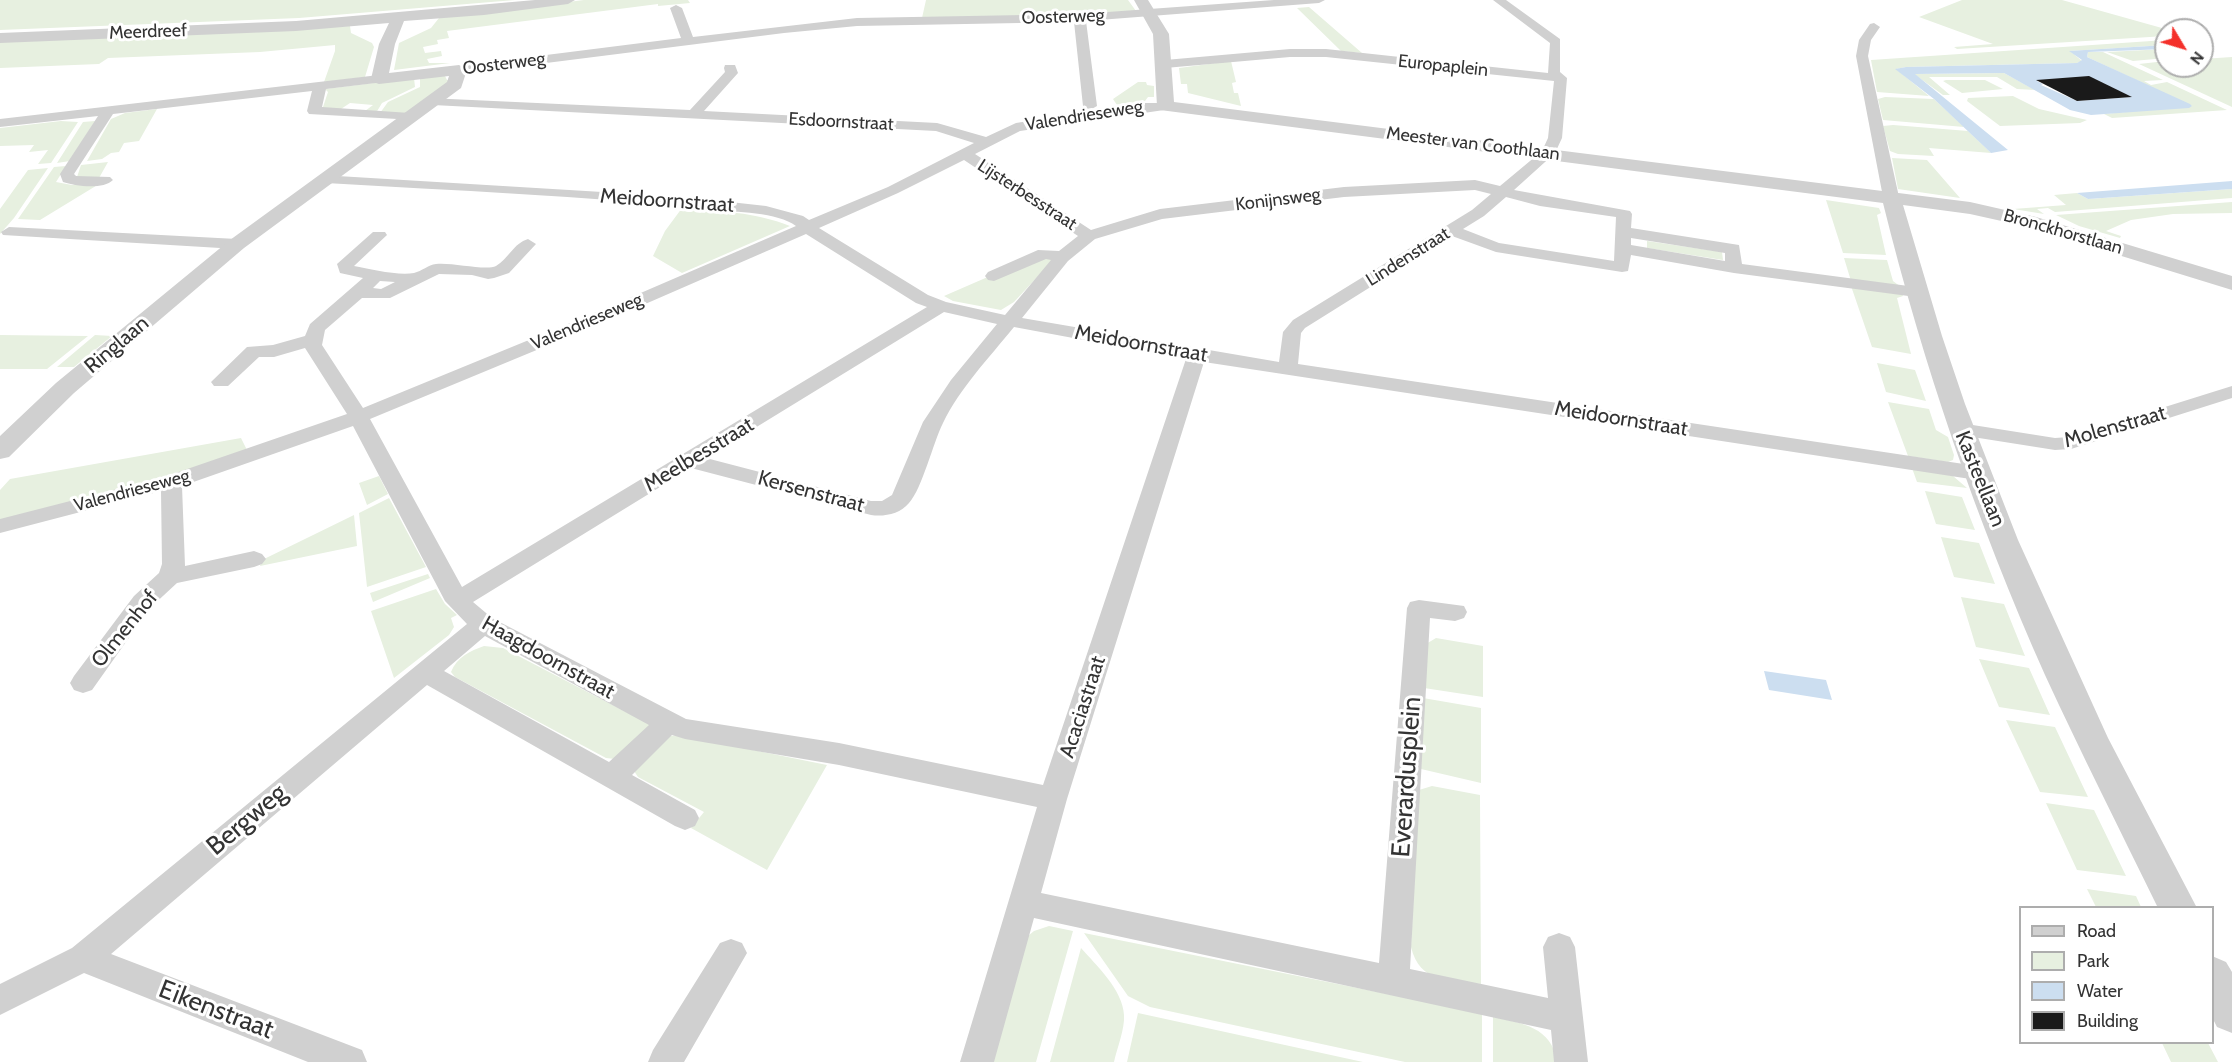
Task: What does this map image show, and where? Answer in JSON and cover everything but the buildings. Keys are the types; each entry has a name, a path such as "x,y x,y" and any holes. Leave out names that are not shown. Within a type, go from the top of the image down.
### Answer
{"street":[{"name":"Meerdreef","path":"0,38 296,26 398,19 568,0"},
{"path":"1141,0 1161,34 1165,64 1166,106"},
{"name":"Oosterweg","path":"0,123 320,87 688,40 914,16 1080,18 1319,0"},
{"path":"1498,0 1556,42 1554,73 1561,78 1555,138 1548,153"},
{"path":"676,9 688,40"},
{"path":"1080,18 1090,106"},
{"path":"379,79 387,44 398,19"},
{"name":"Kasteellaan","path":"1874,27 1863,46 1865,69 1891,197 1916,292 1960,429 2068,690 2177,906"},
{"name":"Europaplein","path":"1165,64 1290,53 1326,53 1561,78"},
{"path":"693,115 732,73 730,68"},
{"name":"Ringlaan","path":"0,451 65,388 237,244 455,84 459,69"},
{"path":"320,87 314,111 410,117"},
{"name":"Esdoornstraat","path":"433,101 937,127 987,142"},
{"name":"Valendrieseweg","path":"0,526 171,482 359,417 591,321 893,190 1016,127 1143,107 1166,106"},
{"name":"Meester van Coothlaan","path":"1166,106 1891,197"},
{"path":"105,180 75,181 68,179 68,174 108,111"},
{"name":"Lindenstraat","path":"1287,368 1292,332 1299,324 1478,213 1548,153"},
{"name":"Lijsterbesstraat","path":"965,154 1089,236"},
{"name":"Meidoornstraat","path":"326,178 739,206 797,219 819,236 922,299 940,306 1008,321 1197,355 1977,473"},
{"name":"Konijnsweg","path":"1008,321 1062,257 1089,236 1160,214 1344,192 1474,185 1540,201 1624,214 1623,241"},
{"name":"Bronckhorstlaan","path":"1891,197 1970,208 2014,217 2232,283"},
{"path":"1451,230 1496,247 1622,267 1623,241 1733,249 1734,268 1916,292"},
{"path":"9,232 237,244"},
{"path":"379,235 345,264 346,269 376,276 412,278"},
{"path":"357,292 384,294 412,278 436,269 472,270 488,274 503,269 528,244"},
{"path":"994,276 1044,254 1062,257"},
{"path":"221,382 254,351 274,351 314,339 316,328 376,276"},
{"name":"Meelbesstraat","path":"457,602 691,461 940,306"},
{"name":"Kersenstraat","path":"691,461 871,508 881,509 894,506 901,499 933,422 958,384 1008,321"},
{"name":"Haagdoornstraat","path":"314,339 313,345 359,417 457,602 483,624 668,723 686,729 839,754 1053,800"},
{"name":"Acaciastraat","path":"977,1062 1053,800 1197,355"},
{"name":"Molenstraat","path":"1960,429 2055,444 2071,443 2232,392"},
{"name":"Olmenhof","path":"83,683 142,602 169,578 174,564 171,482"},
{"name":"Olmenhof","path":"169,578 254,559"},
{"name":"Everardusplein","path":"1393,982 1419,608 1455,612"},
{"name":"Bergweg","path":"0,1000 83,958 483,624"},
{"path":"424,672 685,818"},
{"path":"612,777 668,723"},
{"path":"1022,902 1565,1017"},
{"path":"1559,947 1571,1062"},
{"path":"665,1062 731,953"},
{"name":"Eikenstraat","path":"83,958 350,1062"},
{"path":"2214,979 2232,1013"}],"green space":[{"path":"0,0 515,0 299,18 0,30"},
{"path":"584,0 688,0 690,3 658,6 658,4 447,31 449,38 437,40 438,44 423,47 425,53 441,51 442,56 427,59 429,63 450,63 394,70 399,43 431,28 439,18"},
{"path":"926,0 1128,0 1136,11 922,18"},
{"path":"1962,0 2062,0 2154,26 2154,37 1957,49 1954,47 1993,44 1919,17"},
{"path":"1309,7 1362,53 1341,51 1297,8"},
{"path":"350,26 351,33 372,43 374,47 365,77 324,82 335,45 260,52 108,58 99,64 0,68 0,41"},
{"path":"2154,41 2154,46 2070,51 2082,61 2077,63 1896,69 1929,96 1877,92 1871,60"},
{"path":"2154,50 2154,59 2133,61 2107,52"},
{"path":"2088,52 2103,52 2154,76 2154,78 2163,80 2144,81 2151,85 2167,82 2227,110 2112,118 2104,114 2192,106 2087,57"},
{"path":"2232,57 2232,107 2169,78 2214,78 2214,58"},
{"path":"1231,61 1236,82 1232,83 1234,93 1238,93 1241,106 1188,93 1187,84 1181,84 1179,68"},
{"path":"2154,62 2154,71 2139,64"},
{"path":"2004,73 2035,90 2017,89 1997,77 1929,77 1950,95 1943,95 1914,74"},
{"path":"445,76 447,80 451,80 408,114 380,113 388,102 420,87 420,78"},
{"path":"414,78 415,87 382,103 376,113 365,111 373,105 350,103 338,111 322,110 328,92 325,89"},
{"path":"1985,80 2003,89 1962,93 1943,81"},
{"path":"1138,82 1146,82 1147,85 1154,86 1154,97 1148,97 1145,101 1117,105 1113,99"},
{"path":"2013,96 2039,109 2087,120 2080,123 2000,126 1967,101 1968,98"},
{"path":"1885,97 1934,99 1964,127 1883,120 1878,99"},
{"path":"157,109 139,141 124,143 119,152 111,153 102,159 87,161 111,119 125,113"},
{"path":"61,121 78,122 51,163 38,164 48,150 29,152 34,145 0,146 0,128"},
{"path":"95,121 70,161 57,163 83,122"},
{"path":"1883,126 1968,131 1991,153 1929,148 1934,156 1898,154 1890,151"},
{"path":"1892,158 1927,160 1960,198 1898,189"},
{"path":"108,162 99,178 77,177 81,165"},
{"path":"66,166 56,182 72,185 104,181 40,220 18,219 54,167"},
{"path":"48,168 14,218 0,234 0,209 28,170"},
{"path":"2232,189 2232,198 2055,212 2048,208 2037,209 2044,214 2013,209 2066,205 2054,195 2077,193 2088,199"},
{"path":"1826,200 1879,208 1881,213 1877,215 1886,255 1843,253"},
{"path":"2232,202 2232,213 2173,214 2131,220 2106,231 2121,236 2120,238 2079,226 2056,215"},
{"path":"682,208 750,215 790,226 682,273 653,256 665,231"},
{"path":"1647,241 1722,252 1723,260 1647,248"},
{"path":"1046,258 1054,259 1014,302 1001,310 953,301 944,296 990,276"},
{"path":"1844,258 1887,260 1893,281 1901,287 1851,281"},
{"path":"1851,286 1902,293 1903,296 1897,298 1911,354 1872,347"},
{"path":"0,335 88,336 47,369 0,369"},
{"path":"95,335 112,336 74,367 57,367"},
{"path":"1877,363 1915,370 1926,401 1886,392"},
{"path":"1888,402 1929,409 1936,430 1948,437 1954,455 1953,460 1948,462 1908,456"},
{"path":"241,438 248,452 171,476 0,521 0,490 10,479"},
{"path":"1912,468 1953,476 1967,488 1917,482"},
{"path":"379,476 388,494 367,505 359,483"},
{"path":"1925,491 1962,497 1975,530 1936,524"},
{"path":"389,498 426,567 367,587 359,513"},
{"path":"354,515 357,546 260,566 262,560"},
{"path":"1941,537 1979,543 1995,584 1954,577"},
{"path":"428,574 430,578 373,602 370,593"},
{"path":"436,589 445,604 457,615 451,618 454,627 449,635 394,678 371,611"},
{"path":"1961,597 2004,604 2025,656 1976,647"},
{"path":"1436,638 1483,646 1483,697 1424,688 1426,644"},
{"path":"484,646 503,648 651,725 615,759 606,758 455,677 451,672 460,658"},
{"path":"1979,659 2029,668 2050,715 1999,707"},
{"path":"1423,698 1481,708 1481,783 1421,769"},
{"path":"2006,720 2055,727 2088,797 2040,792"},
{"path":"679,735 827,765 767,870 691,828 704,812 638,777 634,771 669,736"},
{"path":"1432,786 1480,795 1481,984 1447,980 1429,974 1415,959 1411,947 1419,790"},
{"path":"2046,803 2094,810 2126,876 2077,870"},
{"path":"2087,889 2136,896 2141,906 2096,906"},
{"path":"1049,926 1073,931 1036,1062 987,1062 1028,936 1034,931"},
{"path":"1084,933 1482,1013 1482,1062 1405,1062 1150,1007 1128,996"},
{"path":"1081,948 1108,978 1122,1006 1123,1026 1114,1062 1050,1062"},
{"path":"1138,1013 1363,1062 1127,1062"},
{"path":"1493,1017 1525,1025 1542,1034 1554,1050 1557,1062 1493,1062"},
{"path":"2162,1044 2209,1044 2218,1062 2171,1062"}],"water":[{"path":"2154,46 2154,49 2088,52 2087,57 2192,106 2091,115 2070,110 2004,73 1915,74 2008,150 1991,153 1934,99 1895,69 2077,63 2082,60 2069,51","holes":["2089,77 2131,97 2077,101 2037,81"]},
{"path":"2232,181 2232,189 2088,199 2077,193"},
{"path":"1764,671 1826,680 1832,700 1769,690"}]}
